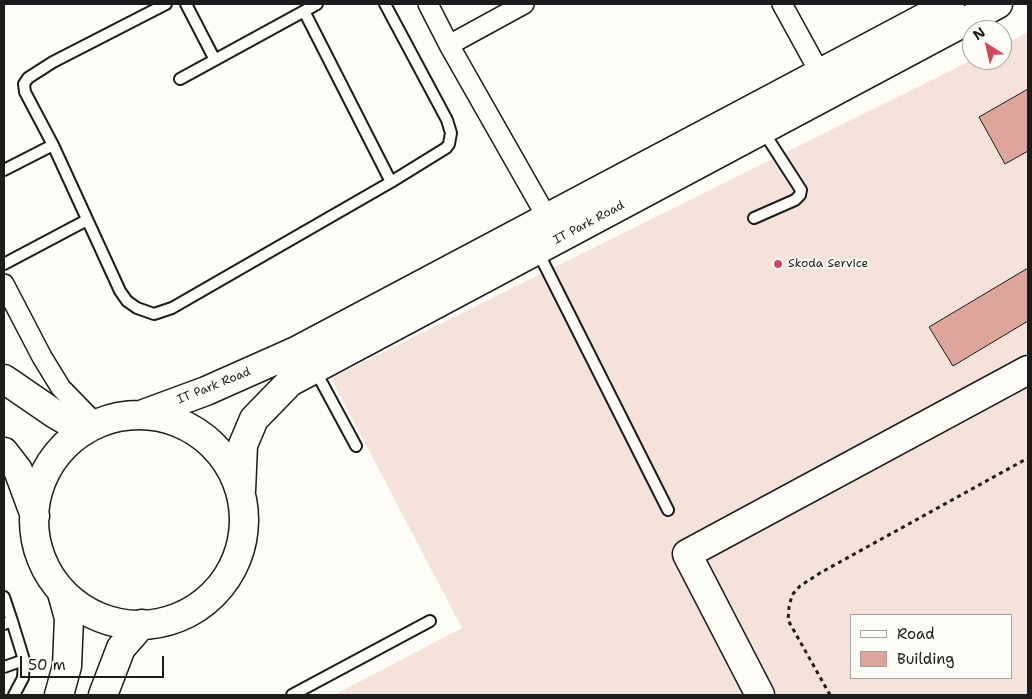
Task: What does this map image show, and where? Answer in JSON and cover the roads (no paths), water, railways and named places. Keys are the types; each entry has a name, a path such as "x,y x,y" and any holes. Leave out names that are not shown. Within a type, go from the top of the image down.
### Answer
{"street":[{"path":"428,4 548,236"},
{"path":"449,45 524,4"},
{"path":"782,4 826,83"},
{"name":"IT Park Road","path":"62,592 90,614 124,625 160,624 194,611 221,587 238,558 245,525 242,491 243,445 254,418 290,382 548,236 826,83 950,4"},
{"name":"IT Park Road","path":"141,415 206,391 296,351 405,294 548,236 763,130 826,83 998,4"},
{"path":"4,284 42,357 61,388 90,427"},
{"path":"760,695 687,554 1028,370"},
{"path":"4,378 56,414 90,427"},
{"path":"59,695 66,666 69,618 62,592 42,563 34,528 38,492 53,460 77,435 115,416 141,415 174,420 204,436 227,461 242,491"},
{"path":"4,452 18,470 35,517"},
{"path":"103,695 121,648 142,624"}],"lane":[{"path":"166,4 53,62 28,78 24,84 25,92 53,145 120,291 127,301 137,308 154,314 172,308 391,182 439,154 449,144 451,133 447,120 385,4"},
{"path":"186,4 214,60"},
{"path":"180,79 317,4"},
{"path":"304,11 391,182"},
{"path":"754,218 795,200 800,195 801,190 763,130"},
{"path":"4,170 53,145"},
{"path":"4,264 86,220"},
{"path":"548,236 668,510"},
{"path":"314,369 356,446"},
{"path":"4,597 8,623 24,660 23,678 14,695"},
{"path":"292,695 430,621"},
{"path":"4,667 24,660"}],"place":[{"name":"Skoda Service","path":"778,264"}]}
